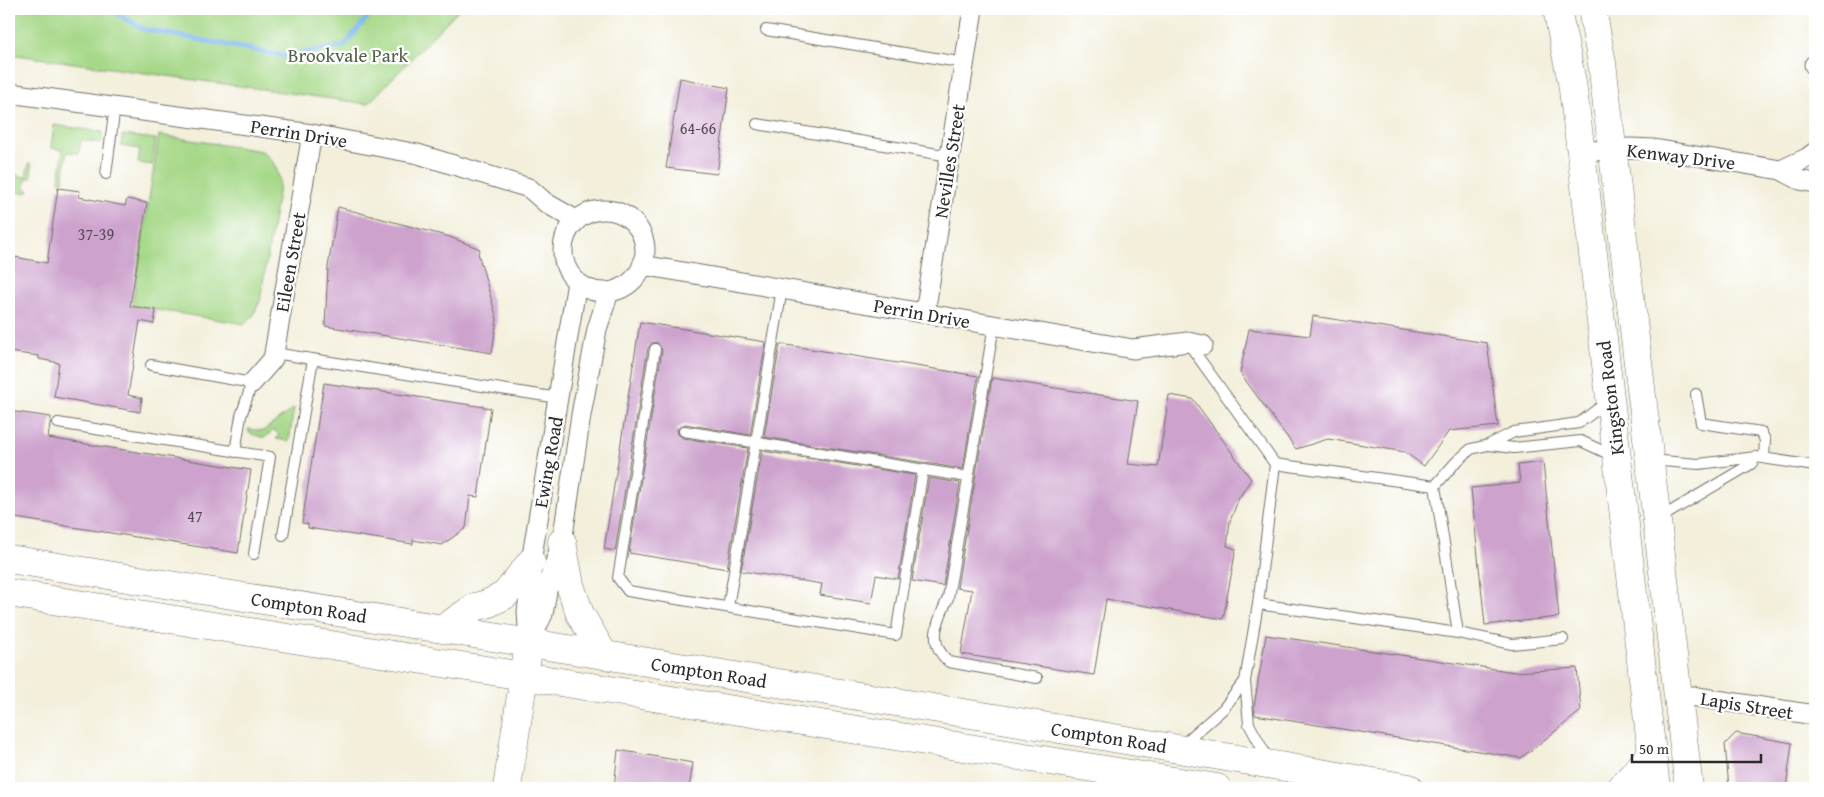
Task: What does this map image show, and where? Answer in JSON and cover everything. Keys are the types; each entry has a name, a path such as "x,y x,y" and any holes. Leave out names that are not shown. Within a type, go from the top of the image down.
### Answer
{"main road":[{"name":"Kingston Road","path":"1557,9 1572,82 1581,152 1656,788"},
{"name":"Kingston Road","path":"1592,9 1602,62 1613,148 1689,788"},
{"path":"562,542 570,585 580,614 604,655"},
{"name":"Compton Road","path":"9,559 1221,755 1409,788"},
{"path":"443,629 474,607 487,604 505,595 531,562"},
{"name":"Compton Road","path":"9,593 1217,788"},
{"name":"Ewing Road","path":"506,788 530,643"},
{"path":"1621,788 1652,754"}],"street":[{"name":"Nevilles Street","path":"925,314 973,9"},
{"name":"Perrin Drive","path":"9,93 312,134 418,154 509,180 529,188 546,203 576,220"},
{"name":"Eileen Street","path":"252,382 273,359 312,134"},
{"name":"Kenway Drive","path":"1581,152 1613,148 1654,149 1781,170 1800,180 1815,183"},
{"path":"1781,170 1807,158 1815,152"},
{"path":"600,210 626,216 638,228 642,236 645,253 642,265 628,284 608,292 597,292 577,282 567,270 562,247 566,232 576,220 583,215 600,210"},
{"name":"Perrin Drive","path":"642,265 1133,349 1195,343"},
{"name":"Ewing Road","path":"530,643 527,612 531,562 577,282"},
{"name":"Ewing Road","path":"530,643 543,614 549,580 562,542 582,406 597,329 608,292"},
{"name":"Lapis Street","path":"1678,694 1815,716"},
{"path":"1217,788 1221,755"}],"lane":[{"path":"766,30 965,63"},
{"path":"106,174 115,106"},
{"path":"757,124 950,156"},
{"path":"728,608 782,289"},
{"path":"994,325 948,598 936,622 934,635 937,647 942,656 949,662 960,666 1037,678"},
{"path":"1195,343 1275,464 1258,604 1245,681 1249,724 1271,764"},
{"path":"654,348 618,578 628,592 896,635 923,470"},
{"path":"274,352 558,398"},
{"path":"283,535 312,359"},
{"path":"151,364 252,382 241,416 235,452"},
{"path":"1657,520 1678,505 1760,457 1765,440 1761,432 1701,423 1696,394"},
{"path":"1435,486 1463,454 1471,449 1488,445 1514,432 1579,423 1610,400"},
{"path":"58,423 270,457 254,554"},
{"path":"684,431 968,477"},
{"path":"1488,445 1514,448 1581,441 1617,458"},
{"path":"1650,460 1699,464 1760,457 1815,466"},
{"path":"1275,464 1435,486"},
{"path":"1435,486 1458,634"},
{"path":"1258,604 1512,644 1563,640"},
{"path":"1178,748 1223,709 1245,681"}],"green space":[{"name":"Brookvale Park","path":"9,9 459,9 368,104 9,54"},
{"path":"54,125 103,132 101,143 81,140 79,153 67,152 63,181 59,181 63,150 51,148"},
{"path":"122,135 156,139 152,165 138,163 140,149 121,146"},
{"path":"159,135 262,151 276,168 280,181 260,301 253,316 245,324 132,306"},
{"path":"29,163 32,165 31,178 26,178 25,188 29,191 25,193 10,191 9,198 9,174 26,177"},
{"path":"294,408 289,441 276,439 279,435 274,430 264,438 249,433 248,429 263,431"}],"building":[{"path":"680,78 729,88 717,174 666,168"},
{"path":"58,188 80,191 79,197 125,206 127,199 147,203 130,306 156,310 154,324 140,321 128,395 142,398 140,412 54,397 59,363 39,359 39,356 9,352 9,256 47,263"},
{"path":"338,207 450,237 480,249 478,253 497,319 492,353 325,326 328,267"},
{"path":"1313,316 1487,343 1498,426 1449,431 1424,466 1405,452 1328,439 1296,449 1240,373 1249,329 1310,336"},
{"path":"640,322 766,342 750,435 685,424 677,429 678,434 683,438 748,448 727,569 629,553 662,350 657,342 652,343 648,348 615,551 604,549"},
{"path":"780,344 978,376 963,469 764,437"},
{"path":"992,378 1138,401 1128,464 1158,467 1169,395 1193,399 1251,479 1239,498 1230,521 1227,546 1236,549 1223,619 1106,599 1094,675 961,654 972,590 957,588"},
{"path":"324,383 491,408 478,497 470,496 466,528 442,545 413,540 413,544 308,528 308,524 302,523"},
{"path":"9,411 51,417 48,438 251,470 238,553 9,517"},
{"path":"762,451 915,475 898,579 876,575 871,603 820,595 822,584 741,571"},
{"path":"1543,462 1559,617 1485,625 1471,488 1520,483 1518,465"},
{"path":"929,478 960,483 943,586 912,581"},
{"path":"1266,635 1515,672 1577,668 1581,711 1521,758 1255,715 1254,706"},
{"path":"1736,733 1792,743 1786,788 1729,788 1725,744"},
{"path":"618,750 693,763 689,788 614,788"}],"waterway":[{"path":"110,9 143,29 285,56 344,46 374,9"}]}
